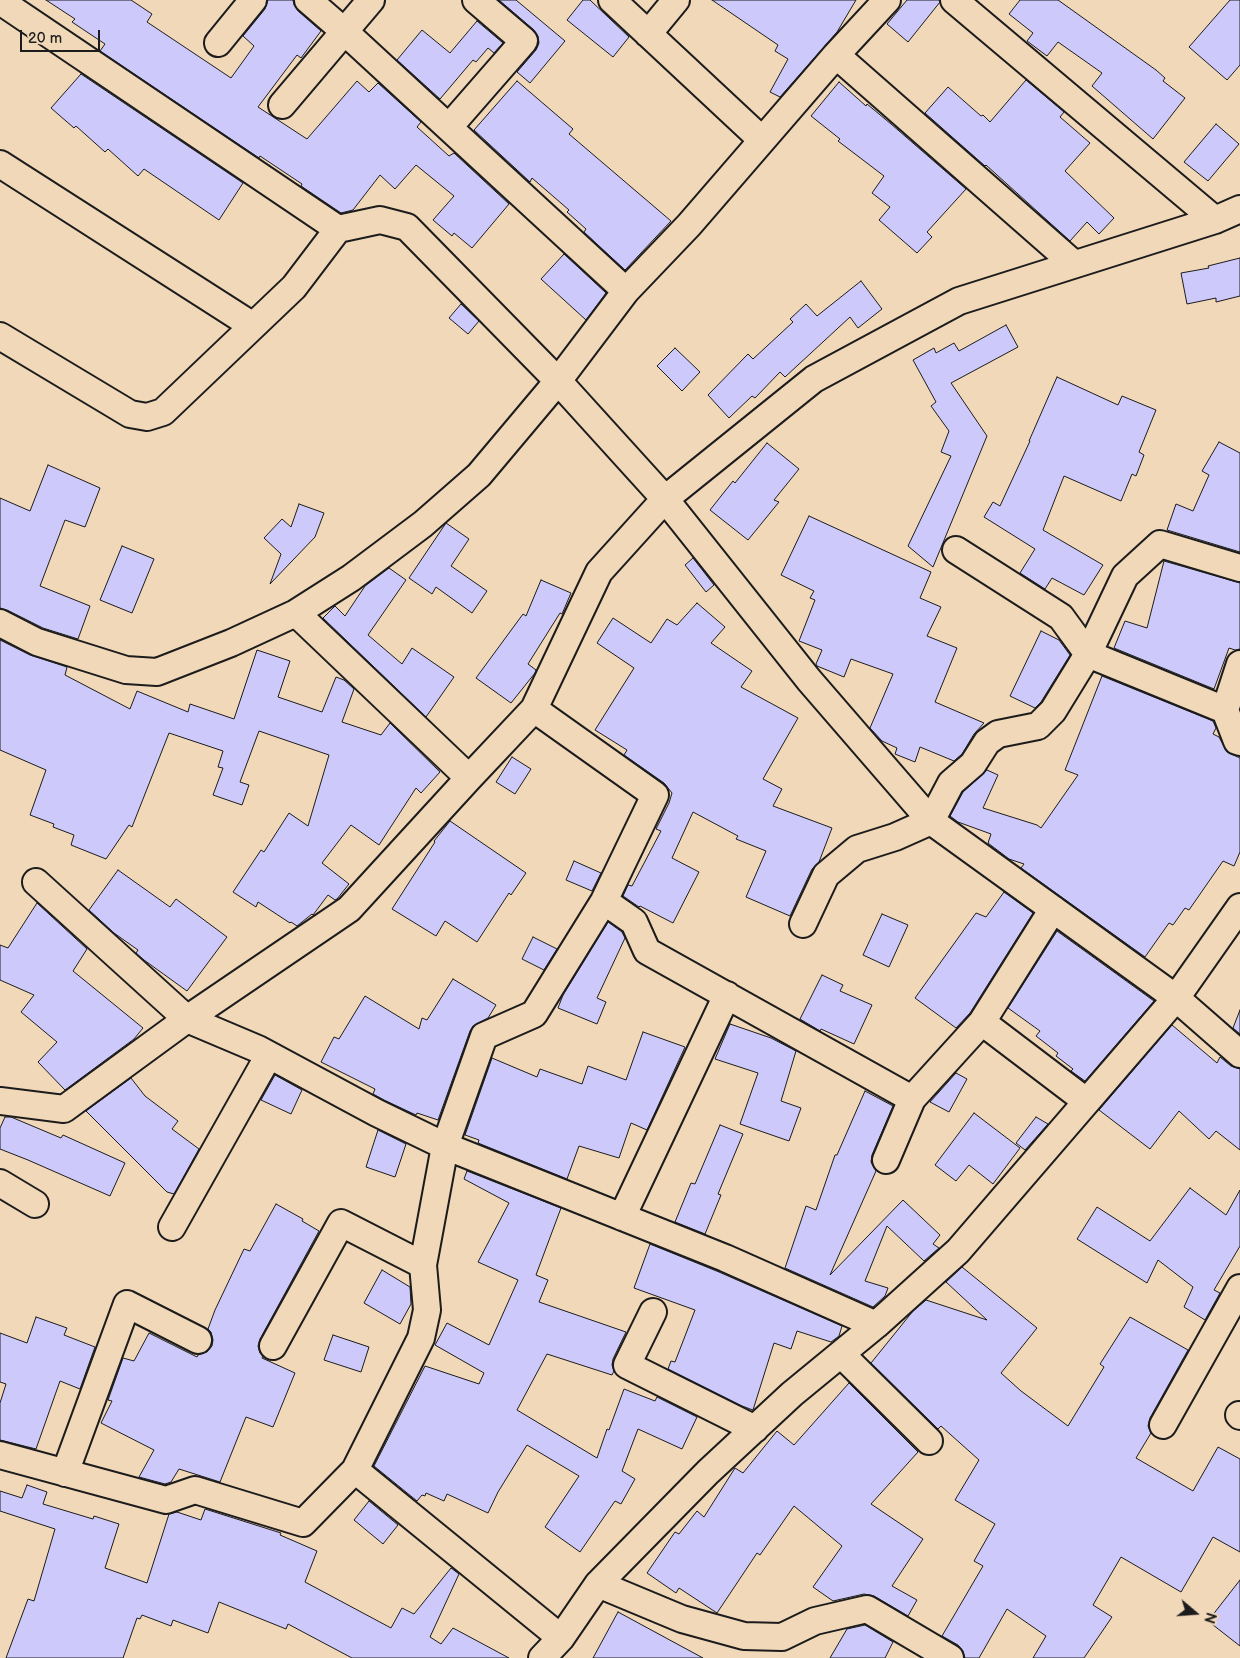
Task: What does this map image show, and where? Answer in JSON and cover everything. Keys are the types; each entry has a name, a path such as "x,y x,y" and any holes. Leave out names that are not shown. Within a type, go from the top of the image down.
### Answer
{"street":[{"path":"218,44 253,0"},
{"path":"308,0 626,291"},
{"path":"282,105 371,0"},
{"path":"449,127 524,41 476,0"},
{"path":"612,0 762,140"},
{"path":"648,34 676,0"},
{"path":"0,624 37,642 126,670 157,672 231,643 296,613 351,578 407,536 479,475 558,381 626,291 689,225 836,54 887,0"},
{"path":"954,0 1215,220"},
{"path":"0,1 338,229"},
{"path":"836,54 1074,264"},
{"path":"0,164 254,326"},
{"path":"3,1107 64,1109 187,1019 349,909 534,709 599,572 665,498 814,379 960,301 1215,220 1240,209"},
{"path":"0,336 130,414 146,418 163,412 294,287 338,229 380,220 407,227 558,381 665,498 809,680 931,821 1176,998 1240,1054"},
{"path":"803,924 826,875 858,849 895,837 931,821 951,783 973,764 987,742 998,734 1038,726 1053,711 1088,654 1125,576 1160,544 1240,568"},
{"path":"956,550 1061,617 1088,654 1225,710"},
{"path":"296,613 469,778"},
{"path":"1240,664 1225,710 1237,741 1240,742"},
{"path":"0,1455 166,1500 195,1490 303,1523 355,1470 420,1338 427,1310 422,1265 445,1146 484,1036 534,1014 604,901 655,795 534,709"},
{"path":"36,882 187,1019 269,1055 377,1113 445,1146 725,1258 876,1325"},
{"path":"604,901 634,922 647,951 912,1099"},
{"path":"542,1658 561,1638 598,1584 708,1472 792,1394 876,1325 958,1251 1176,998 1240,907"},
{"path":"886,1160 912,1099 982,1022 1053,909"},
{"path":"622,1218 727,995"},
{"path":"982,1022 1086,1101"},
{"path":"172,1227 269,1055"},
{"path":"0,1183 35,1204"},
{"path":"273,1346 341,1223 422,1265"},
{"path":"1163,1425 1240,1288"},
{"path":"66,1473 128,1304 198,1340"},
{"path":"652,1312 627,1365 755,1429"},
{"path":"841,1354 930,1441"},
{"path":"355,1470 561,1638"},
{"path":"598,1584 682,1619 779,1648 814,1621 867,1609 950,1658"}],"building":[{"path":"46,0 131,0 152,14 147,22 231,78 254,46 243,36 265,9 268,0 293,0 298,11 321,31 301,58 297,55 258,107 307,139 357,81 369,92 378,83 421,122 417,127 449,156 454,153 509,204 472,248 454,233 452,236 433,220 454,196 416,165 395,189 380,175 353,210 341,213 301,186 302,184 260,156 259,158 100,51 105,44 72,22 75,19"},
{"path":"499,0 516,0 565,41 530,83 517,72 536,50 539,43 538,36 534,30"},
{"path":"583,0 590,0 629,37 613,57 567,20"},
{"path":"712,0 856,0 837,32 780,97 770,92 788,59 775,51 778,45"},
{"path":"907,0 939,0 940,2 908,42 887,24"},
{"path":"1020,0 1058,0 1156,70 1165,78 1163,81 1185,98 1153,139 1092,86 1102,73 1058,42 1047,56 1027,41 1033,33 1009,14"},
{"path":"1230,0 1240,0 1240,65 1227,80 1189,47"},
{"path":"477,21 503,43 494,53 488,48 476,62 473,60 440,99 397,60 422,30 450,53"},
{"path":"81,74 243,183 219,220 144,169 138,176 108,149 105,152 76,126 74,128 51,108"},
{"path":"1026,80 1064,112 1060,117 1090,143 1065,171 1114,218 1099,234 1087,222 1070,241 925,113 948,87 990,122"},
{"path":"517,81 573,129 569,134 671,221 625,270 584,232 586,229 567,212 569,210 532,178 530,182 474,130"},
{"path":"839,82 966,189 927,232 932,237 917,253 879,220 890,207 872,193 884,176 838,141 840,139 811,116"},
{"path":"1216,124 1239,144 1208,181 1184,162"},
{"path":"564,254 606,293 586,320 541,279"},
{"path":"1240,258 1240,296 1216,302 1216,298 1187,304 1181,273 1209,268 1208,266"},
{"path":"861,281 882,309 858,328 850,317 785,377 780,372 755,398 752,396 729,418 708,395 748,354 753,359 793,322 790,319 806,304 817,316"},
{"path":"461,304 479,321 468,334 449,318"},
{"path":"1006,325 1018,347 951,383 987,436 933,567 908,546 951,456 941,452 949,431 931,406 936,402 913,360 934,348 936,353 954,343 959,351"},
{"path":"675,348 700,372 682,391 657,366"},
{"path":"1057,377 1118,405 1122,396 1156,410 1139,452 1144,455 1136,476 1132,474 1121,501 1064,476 1043,530 1103,565 1084,595 1052,578 1045,589 1020,573 1035,549 984,517 993,502 1000,506"},
{"path":"1219,442 1240,453 1240,552 1167,530 1176,504 1193,511 1209,475 1202,471"},
{"path":"767,443 799,469 774,500 779,502 748,540 710,510 733,481 735,483"},
{"path":"48,465 100,488 85,527 65,520 40,586 90,606 78,639 43,628 0,608 0,498 30,511"},
{"path":"299,504 324,513 315,537 270,584 281,554 264,538 282,519 291,527"},
{"path":"809,516 931,572 920,598 941,607 927,636 957,648 935,702 984,723 974,734 962,754 954,761 920,747 915,762 895,754 897,748 882,741 870,728 893,674 851,659 844,677 817,666 816,664 822,650 799,641 815,600 810,598 814,591 781,575"},
{"path":"446,523 469,539 451,566 487,591 472,613 436,587 432,594 409,578"},
{"path":"122,546 154,559 132,613 100,600"},
{"path":"693,558 714,585 706,592 685,565"},
{"path":"1164,561 1240,583 1240,649 1229,648 1214,689 1114,648 1125,621 1147,628"},
{"path":"389,568 406,580 368,635 402,664 412,648 454,677 426,717 323,618 335,606 345,616 365,586"},
{"path":"541,580 571,593 562,614 560,613 528,664 536,670 535,673 511,703 476,678 523,614 526,616"},
{"path":"697,603 725,627 711,643 752,671 741,687 798,718 763,779 782,789 773,806 832,828 819,862 812,869 790,916 746,897 766,851 736,839 738,836 693,812 672,858 699,872 673,923 639,907 623,896 628,885 632,886 661,831 656,829 672,793 664,783 624,755 627,750 595,730 634,668 597,643 613,618 651,643 667,619 677,625"},
{"path":"1041,631 1059,640 1070,655 1041,702 1035,708 1010,696"},
{"path":"0,640 30,655 67,667 65,675 130,709 137,691 188,712 190,704 234,719 257,650 290,661 278,697 322,712 336,677 344,680 354,689 342,722 381,735 390,723 440,772 421,793 416,788 379,845 351,825 322,863 349,884 337,899 335,900 328,895 313,915 297,926 258,902 256,907 233,892 261,850 264,852 289,813 308,826 329,755 259,731 240,782 249,785 242,805 213,795 223,768 218,767 223,751 169,733 132,827 129,825 106,859 71,845 74,835 53,827 54,824 30,815 46,770 0,750"},
{"path":"1102,676 1213,721 1216,728 1213,734 1219,737 1227,752 1240,758 1240,852 1234,866 1223,861 1189,910 1185,908 1173,925 1169,923 1145,957 1021,868 1024,864 1009,859 988,843 991,834 958,822 950,816 963,792 987,770 998,775 983,808 1037,825 1041,828 1078,775 1065,770"},
{"path":"512,757 531,769 515,794 496,782"},
{"path":"450,821 526,873 511,895 509,893 477,942 445,921 436,936 392,909 434,841"},
{"path":"574,861 601,873 592,891 566,880"},
{"path":"118,870 170,907 176,899 227,937 187,991 144,960 136,953 138,950 114,933 89,910"},
{"path":"1004,892 1033,913 970,1013 956,1028 915,998 976,913 986,917"},
{"path":"37,903 87,949 73,971 143,1028 134,1039 65,1090 38,1062 57,1042 21,1012 34,995 0,980 0,945 8,948"},
{"path":"882,914 908,925 889,967 863,955"},
{"path":"608,922 622,932 625,938 597,998 606,1002 597,1024 558,1008 563,995"},
{"path":"1057,931 1154,1001 1085,1081 1071,1071 1073,1069 1056,1056 1058,1053 1036,1036 1040,1031 1008,1008"},
{"path":"533,937 557,949 544,970 522,959"},
{"path":"822,975 843,985 840,991 872,1005 854,1044 821,1029 820,1031 800,1019"},
{"path":"453,979 496,1005 488,1018 473,1026 470,1031 438,1120 417,1113 416,1115 384,1100 373,1094 375,1089 321,1062 334,1037 339,1039 365,996 419,1029 422,1018 427,1020"},
{"path":"1240,1010 1240,1034 1233,1028"},
{"path":"730,1024 771,1038 796,1051 781,1101 801,1108 789,1141 740,1124 758,1073 715,1059"},
{"path":"1172,1025 1217,1063 1220,1057 1231,1066 1240,1069 1240,1150 1216,1131 1209,1139 1179,1111 1150,1149 1099,1110"},
{"path":"643,1032 685,1047 647,1130 631,1123 619,1158 579,1146 567,1179 478,1143 479,1140 465,1135 492,1058 537,1077 540,1069 582,1084 588,1066 626,1080"},
{"path":"956,1073 967,1079 949,1112 930,1102"},
{"path":"275,1075 302,1090 291,1114 261,1100"},
{"path":"131,1078 145,1096 178,1121 172,1129 199,1149 174,1194 167,1192 86,1111"},
{"path":"865,1091 893,1106 872,1155 871,1162 876,1171 830,1275 903,1200 940,1235 933,1244 939,1248 924,1261 887,1226 865,1281 888,1288 885,1296 873,1307 785,1268 806,1206 816,1210 835,1155 837,1155"},
{"path":"974,1113 1020,1148 993,1184 969,1165 956,1181 935,1165"},
{"path":"5,1117 11,1117 61,1138 63,1135 125,1163 110,1196 0,1149 0,1128"},
{"path":"1036,1117 1048,1124 1025,1150 1016,1143"},
{"path":"720,1125 743,1134 718,1194 721,1195 705,1234 675,1222 691,1183 695,1184"},
{"path":"378,1130 406,1144 395,1177 366,1167"},
{"path":"467,1171 561,1208 536,1275 548,1280 539,1302 626,1332 613,1359 614,1371 612,1375 547,1354 517,1410 597,1458 624,1389 655,1401 657,1397 697,1417 682,1449 638,1429 622,1471 635,1479 621,1504 615,1501 580,1552 545,1527 579,1476 527,1445 498,1492 488,1513 447,1494 444,1501 426,1493 425,1496 422,1495 417,1501 374,1466 425,1366 479,1384 484,1373 435,1345 447,1323 489,1345 518,1280 478,1262 509,1203 464,1179"},
{"path":"1190,1188 1226,1215 1240,1190 1240,1246 1214,1290 1220,1293 1205,1320 1184,1307 1193,1287 1158,1260 1147,1283 1077,1239 1097,1207 1150,1241"},
{"path":"276,1204 303,1219 302,1221 319,1231 260,1339 258,1346 263,1356 262,1358 295,1373 273,1427 246,1417 220,1482 179,1469 171,1482 165,1484 139,1477 154,1450 101,1423 112,1401 108,1400 123,1358 134,1361 149,1333 197,1357 207,1352 212,1346 213,1340 208,1329 215,1310 244,1249 250,1251"},
{"path":"650,1244 842,1326 839,1336 831,1342 797,1331 791,1349 774,1343 753,1410 742,1406 668,1369 671,1361 675,1362 695,1310 634,1288"},
{"path":"962,1267 1037,1328 1001,1373 1021,1391 1068,1426 1104,1367 1100,1364 1130,1317 1188,1350 1150,1418 1148,1426 1151,1433 1136,1458 1193,1491 1218,1447 1240,1459 1240,1552 1213,1537 1181,1592 1121,1557 1093,1605 1112,1617 1084,1658 1033,1658 1046,1636 1007,1609 979,1658 965,1658 963,1651 958,1645 942,1636 983,1566 974,1561 995,1524 955,1500 979,1460 941,1426 938,1429 871,1363 913,1311 926,1300 987,1320 946,1282"},
{"path":"382,1270 410,1287 411,1304 400,1324 364,1303"},
{"path":"36,1317 67,1328 64,1335 95,1347 80,1389 60,1381 36,1449 0,1440 0,1403 6,1384 0,1382 0,1333 27,1343"},
{"path":"333,1335 369,1347 361,1372 324,1360"},
{"path":"849,1383 918,1452 871,1504 923,1539 892,1586 917,1600 908,1616 874,1596 864,1594 833,1601 813,1587 842,1546 794,1506 760,1555 757,1553 717,1613 679,1588 676,1593 647,1573 675,1532 679,1534 697,1511 704,1517 735,1468 743,1473 777,1431 794,1445"},
{"path":"27,1485 47,1492 43,1504 93,1519 94,1516 119,1524 105,1568 147,1583 169,1514 177,1512 201,1520 205,1509 281,1533 280,1535 317,1551 305,1582 391,1628 402,1608 414,1614 451,1568 459,1574 430,1637 441,1644 453,1628 509,1658 352,1658 288,1624 286,1629 219,1602 208,1633 173,1620 171,1626 142,1615 140,1619 137,1618 123,1658 6,1658 28,1599 34,1601 55,1529 0,1511 0,1491 22,1498"},
{"path":"369,1501 398,1525 383,1544 354,1520"},
{"path":"1240,1580 1240,1646 1208,1621"},
{"path":"618,1612 703,1658 593,1658"},
{"path":"865,1625 893,1642 885,1658 830,1658 847,1629"}]}
